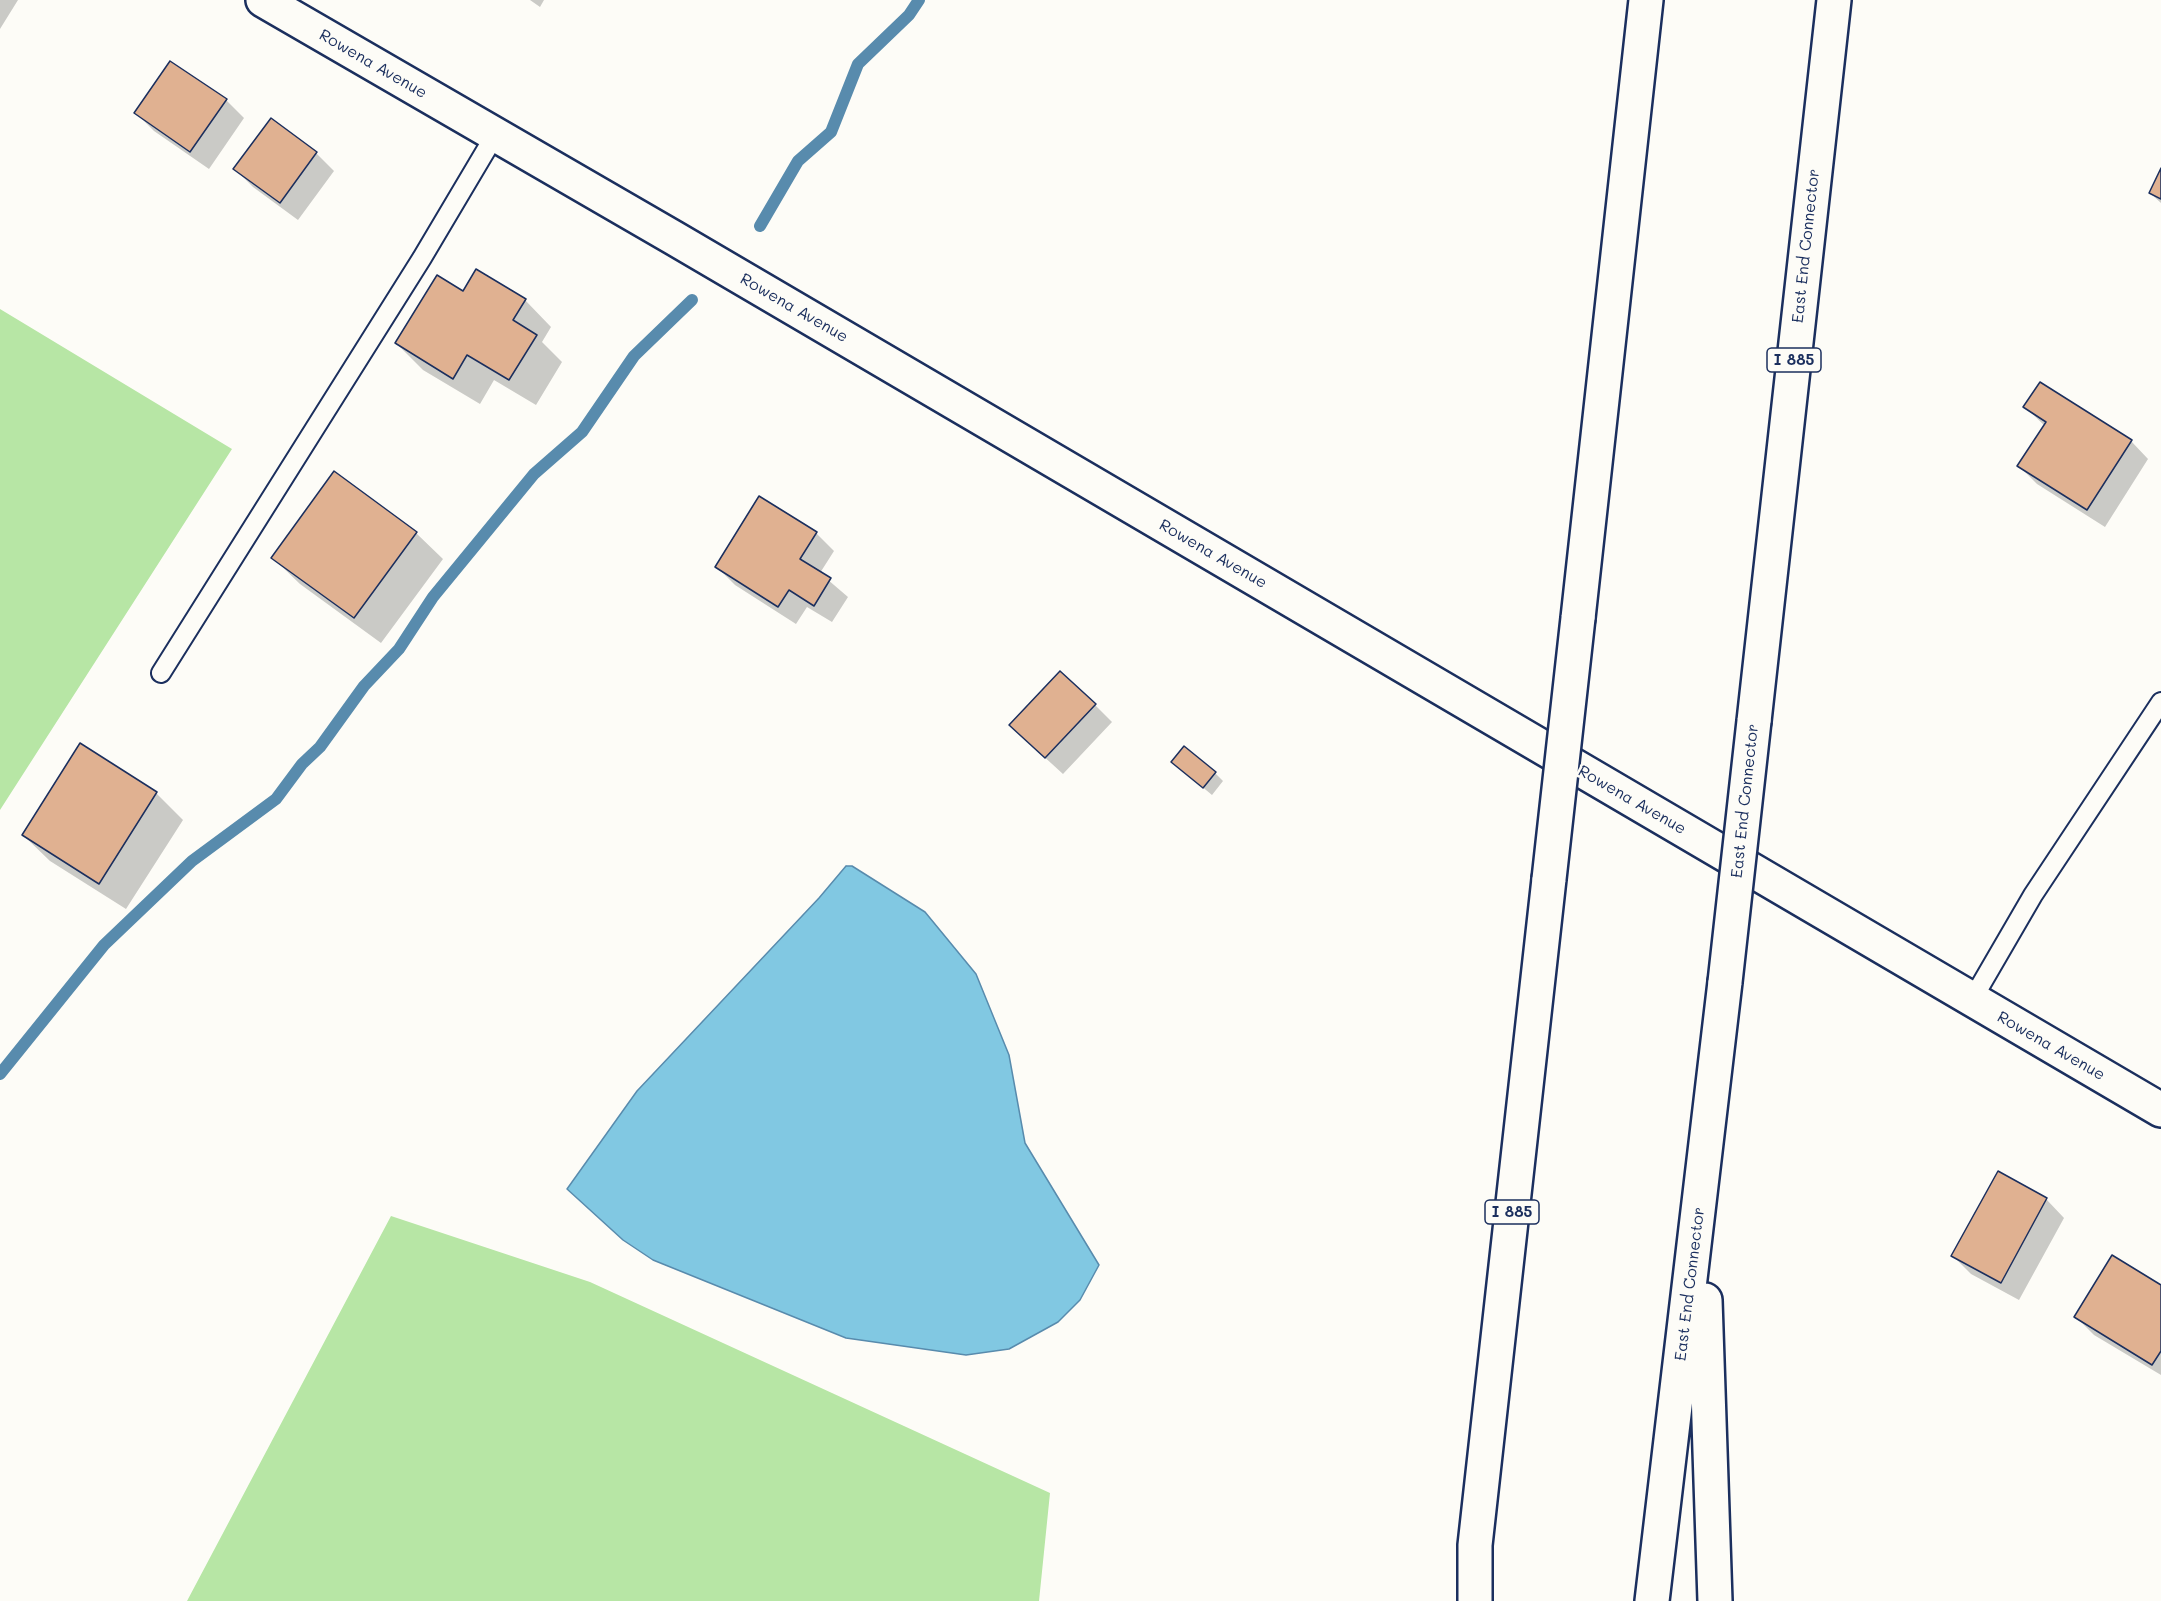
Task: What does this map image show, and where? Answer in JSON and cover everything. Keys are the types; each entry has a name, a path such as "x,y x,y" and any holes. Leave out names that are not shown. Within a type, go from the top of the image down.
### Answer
{"main road":[{"name":"Rowena Avenue","path":"263,0 2161,1110"},
{"name":"I 885","path":"1475,1601 1475,1545 1646,0"},
{"name":"East End Connector","path":"1652,1601 1725,982 1834,0"},
{"path":"1701,1193 1715,1601"},
{"path":"1467,1601 1475,1545"}],"lane":[{"path":"161,673 422,258 495,135"},
{"path":"1972,999 2033,895 2161,702"}],"green space":[{"path":"0,309 232,449 0,810"},
{"path":"391,1216 590,1282 1050,1493 1039,1601 187,1601"}],"water":[{"path":"846,866 852,866 925,912 976,974 1009,1055 1025,1143 1099,1265 1080,1300 1058,1322 1009,1349 966,1355 846,1338 653,1260 623,1240 567,1189 637,1091 819,898"}],"building":[{"path":"170,61 227,99 190,152 134,113"},
{"path":"271,118 317,152 280,203 233,169"},
{"path":"2161,168 2161,199 2149,193"},
{"path":"476,269 526,299 513,320 537,335 509,380 467,355 453,379 395,343 437,275 463,291"},
{"path":"2040,382 2132,440 2087,510 2017,466 2046,422 2023,407"},
{"path":"334,471 417,532 354,618 271,558"},
{"path":"759,496 817,532 800,559 831,578 814,606 789,590 778,607 715,567"},
{"path":"1060,671 1096,704 1045,758 1009,725"},
{"path":"80,743 157,792 99,884 22,835"},
{"path":"1184,746 1216,772 1203,788 1171,762"},
{"path":"1998,1171 2047,1198 2001,1283 1951,1256"},
{"path":"2112,1255 2161,1285 2161,1351 2152,1365 2074,1317"}],"waterway":[{"path":"760,226 798,161 831,132 858,64 909,15 919,0"},
{"path":"0,1074 104,945 192,861 276,799 302,764 320,747 364,686 399,649 433,597 534,474 582,432 634,356 692,300"}]}
